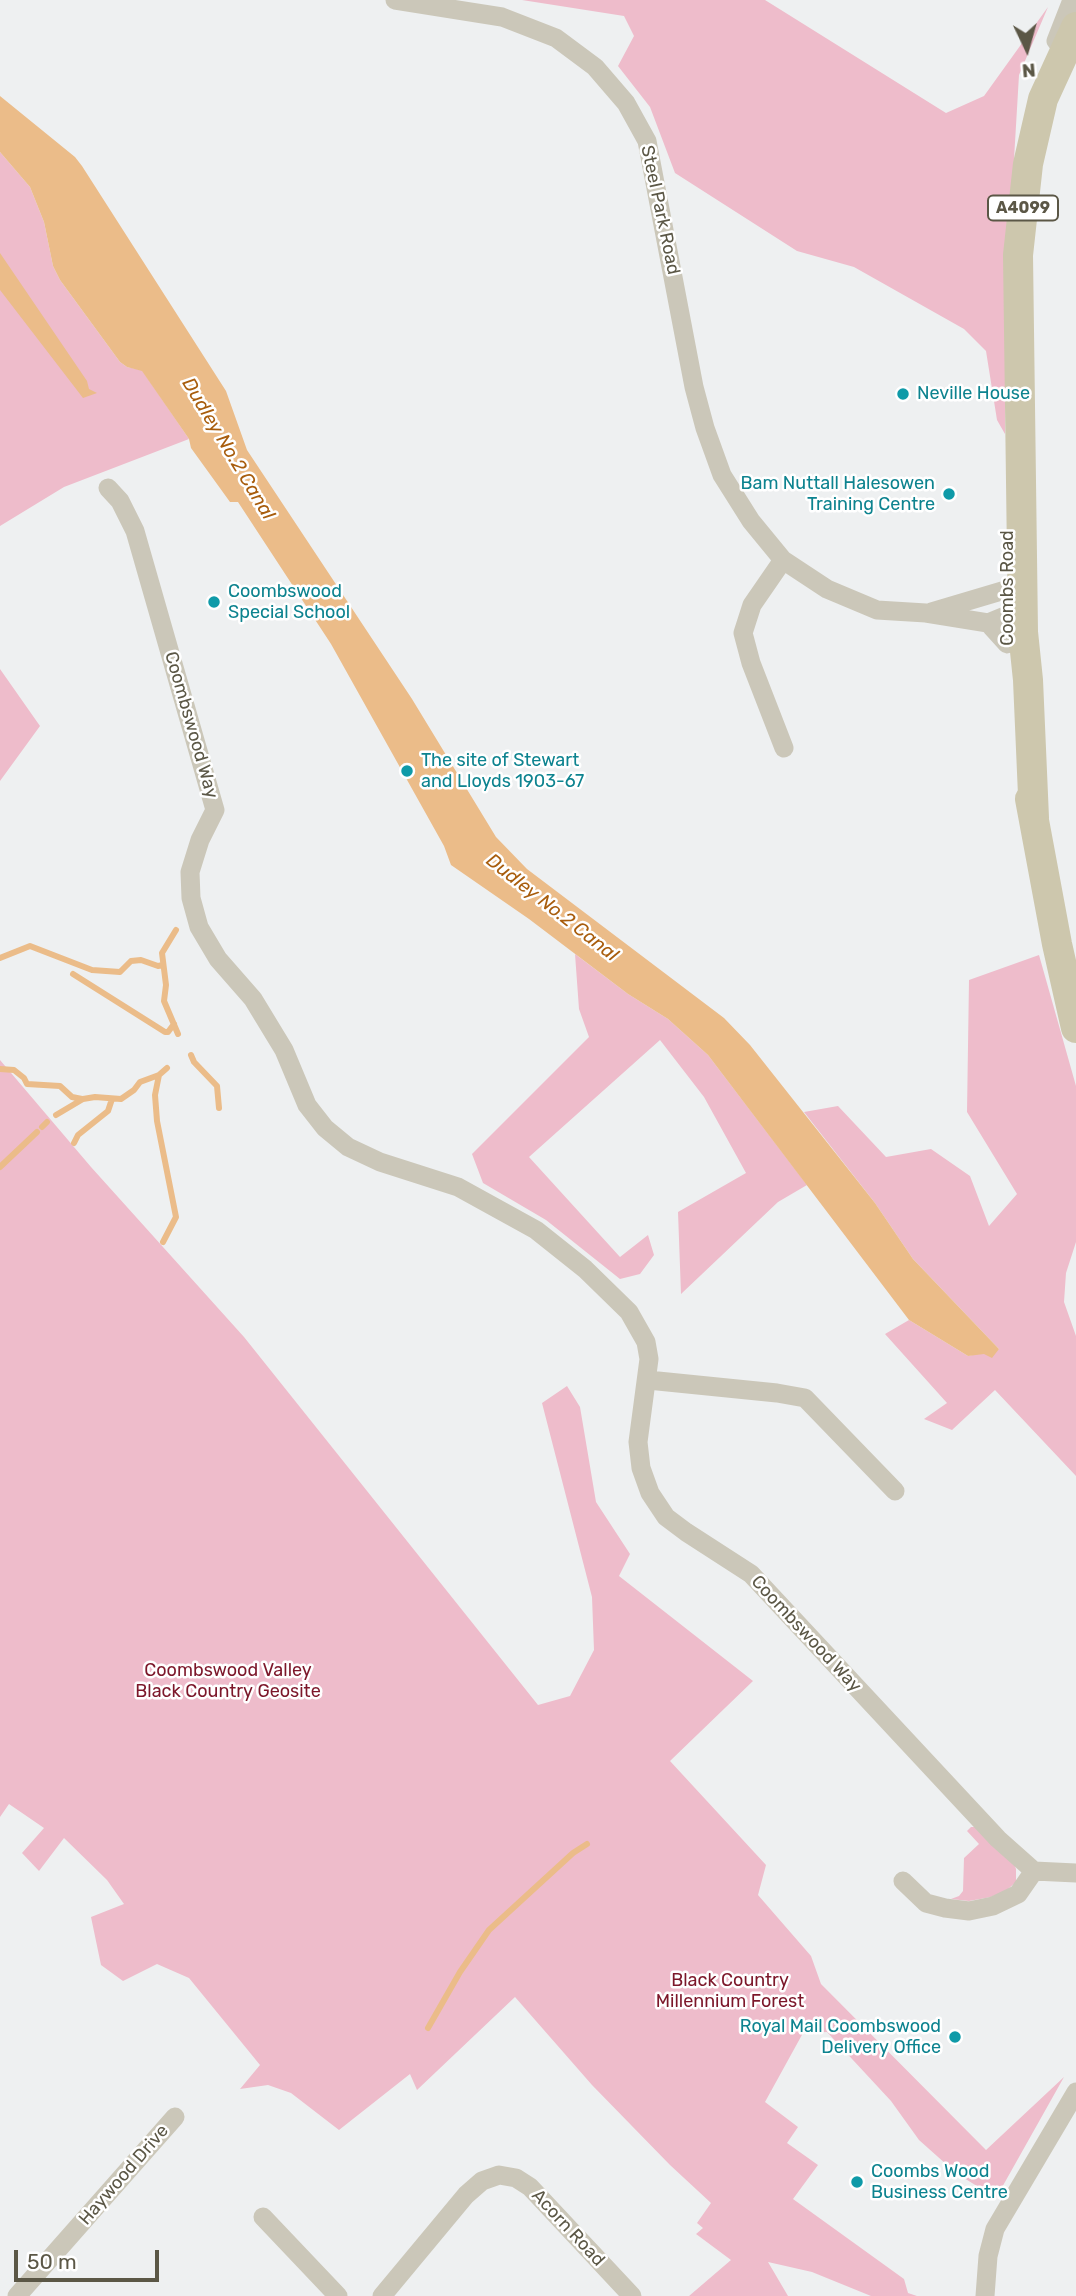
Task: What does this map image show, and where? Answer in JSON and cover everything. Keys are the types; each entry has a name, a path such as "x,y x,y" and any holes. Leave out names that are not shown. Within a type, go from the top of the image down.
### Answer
{"main road":[{"name":"Coombs Road","path":"1034,818 1028,680 1023,632 1007,609 1014,560 1023,551 1018,255 1028,164 1043,99 1076,27"},
{"name":"Coombs Road","path":"1020,398 1011,491 1007,609 1017,733 1056,944 1076,1028"}],"street":[{"name":"Steel Park Road","path":"395,0 502,17 556,38 596,66 626,103 647,141 694,387 705,428 722,475 751,521 783,560 827,589 877,610 926,613 1007,609"},
{"path":"1034,135 1034,103 1038,81 1072,0"},
{"name":"Coombswood Way","path":"108,488 120,501 135,531 215,810 200,840 190,872 191,898 199,927 218,959 253,999 284,1050 307,1105 325,1128 348,1147 380,1162 458,1187 536,1230 585,1269 629,1312 646,1342 649,1359 638,1442 641,1468 650,1493 666,1517 751,1574 998,1839 1034,1871"},
{"path":"783,560 752,605 743,633 751,663 784,748"},
{"name":"Steel Park Road","path":"926,613 1007,609"},
{"path":"648,1380 805,1398 895,1491"},
{"path":"903,1881 926,1903 945,1909 969,1911 993,1906 1018,1894 1034,1871 1076,1873"},
{"path":"985,2296 988,2256 995,2229 1076,2092"},
{"name":"Haywood Drive","path":"17,2296 175,2117"},
{"name":"Acorn Road","path":"382,2296 466,2195 482,2181 499,2175 516,2178 530,2187 632,2296"},
{"path":"263,2217 328,2292"}],"green space":[{"path":"522,0 765,0 946,113 984,96 1048,7 1019,75 1005,311 1005,434 997,420 986,351 964,329 854,267 797,251 675,173 650,107 618,66 634,36 624,16"},
{"path":"0,152 30,187 44,222 53,266 60,280 120,362 127,367 142,370 189,439 64,487 0,526"},
{"path":"0,669 40,726 0,781"},
{"path":"575,954 628,994 668,1019 708,1055 807,1185 778,1202 681,1294 678,1212 746,1173 704,1097 660,1040 529,1157 620,1257 648,1235 654,1255 640,1274 620,1279 546,1220 483,1183 472,1154 589,1037 579,1009"},
{"path":"1039,955 1076,1086 1076,1242 1066,1273 1064,1302 1076,1336 1076,1476 995,1390 952,1430 924,1419 947,1403 885,1334 909,1320 968,1356 999,1349 913,1259 875,1203 804,1112 838,1106 886,1157 931,1149 970,1176 989,1226 1017,1194 967,1112 969,980"},
{"name":"Coombswood Valley Black Country Geosite","path":"0,1060 91,1167 244,1337 538,1705 570,1696 594,1650 592,1597 542,1403 567,1386 580,1407 596,1502 630,1554 619,1576 753,1681 670,1761 766,1865 758,1895 811,1956 821,1984 986,2150 1064,2077 996,2198 956,2173 919,2140 891,2101 827,2032 803,2033 765,2102 798,2127 787,2143 818,2165 793,2199 904,2279 908,2293 917,2296 871,2296 812,2272 768,2262 788,2296 689,2296 731,2260 696,2234 703,2228 697,2223 711,2203 592,2085 515,1997 417,2090 410,2074 339,2130 291,2093 268,2085 240,2089 260,2065 189,1978 157,1964 123,1981 101,1965 91,1917 124,1904 107,1880 64,1838 39,1871 22,1853 44,1828 9,1804 0,1817"},
{"path":"975,1827 1013,1861 1016,1882 1007,1890 991,1897 969,1901 951,1899 963,1891 964,1858 979,1844 967,1831"}],"water":[{"name":"Dudley No.2 Canal","path":"0,96 75,157 82,166 226,391 247,450 412,699 496,837 527,869 724,1018 750,1045 875,1203 913,1259 999,1349 992,1358 984,1354 968,1356 909,1320 708,1055 668,1019 628,994 529,919 451,865 444,846 331,644 238,502 230,502 191,448 189,439 142,371 120,362 60,280 53,266 44,222 30,187 0,152"},
{"path":"0,253 87,381 89,389 97,393 83,398 0,290"}],"waterway":[{"path":"176,930 162,953 166,985 164,1001 178,1034"},
{"path":"0,958 30,946 92,970 120,972 131,961 141,960 163,965"},
{"path":"73,974 165,1032 174,1024"},
{"path":"191,1055 194,1062 217,1086 219,1108"},
{"path":"56,1115 83,1099 121,1099 140,1082 159,1075 167,1068"},
{"path":"0,1069 14,1070 27,1084 60,1086 72,1097 82,1099"},
{"path":"159,1075 155,1095 157,1121 176,1217 163,1242"},
{"path":"74,1143 78,1135 108,1111 112,1099"},
{"path":"42,1127 47,1122"},
{"path":"0,1167 37,1132"},
{"path":"428,2028 460,1972 489,1930 573,1853 587,1844"}],"place":[{"name":"Neville House","path":"903,394"},
{"name":"Bam Nuttall Halesowen Training Centre","path":"949,494"},
{"name":"Coombswood Special School","path":"214,602"},
{"name":"The site of Stewart and Lloyds 1903-67","path":"407,771"},
{"name":"Royal Mail Coombswood Delivery Office","path":"955,2037"},
{"name":"Coombs Wood Business Centre","path":"857,2182"}],"park label":[{"name":"Black Country Millennium Forest","path":"730,1991"}]}
